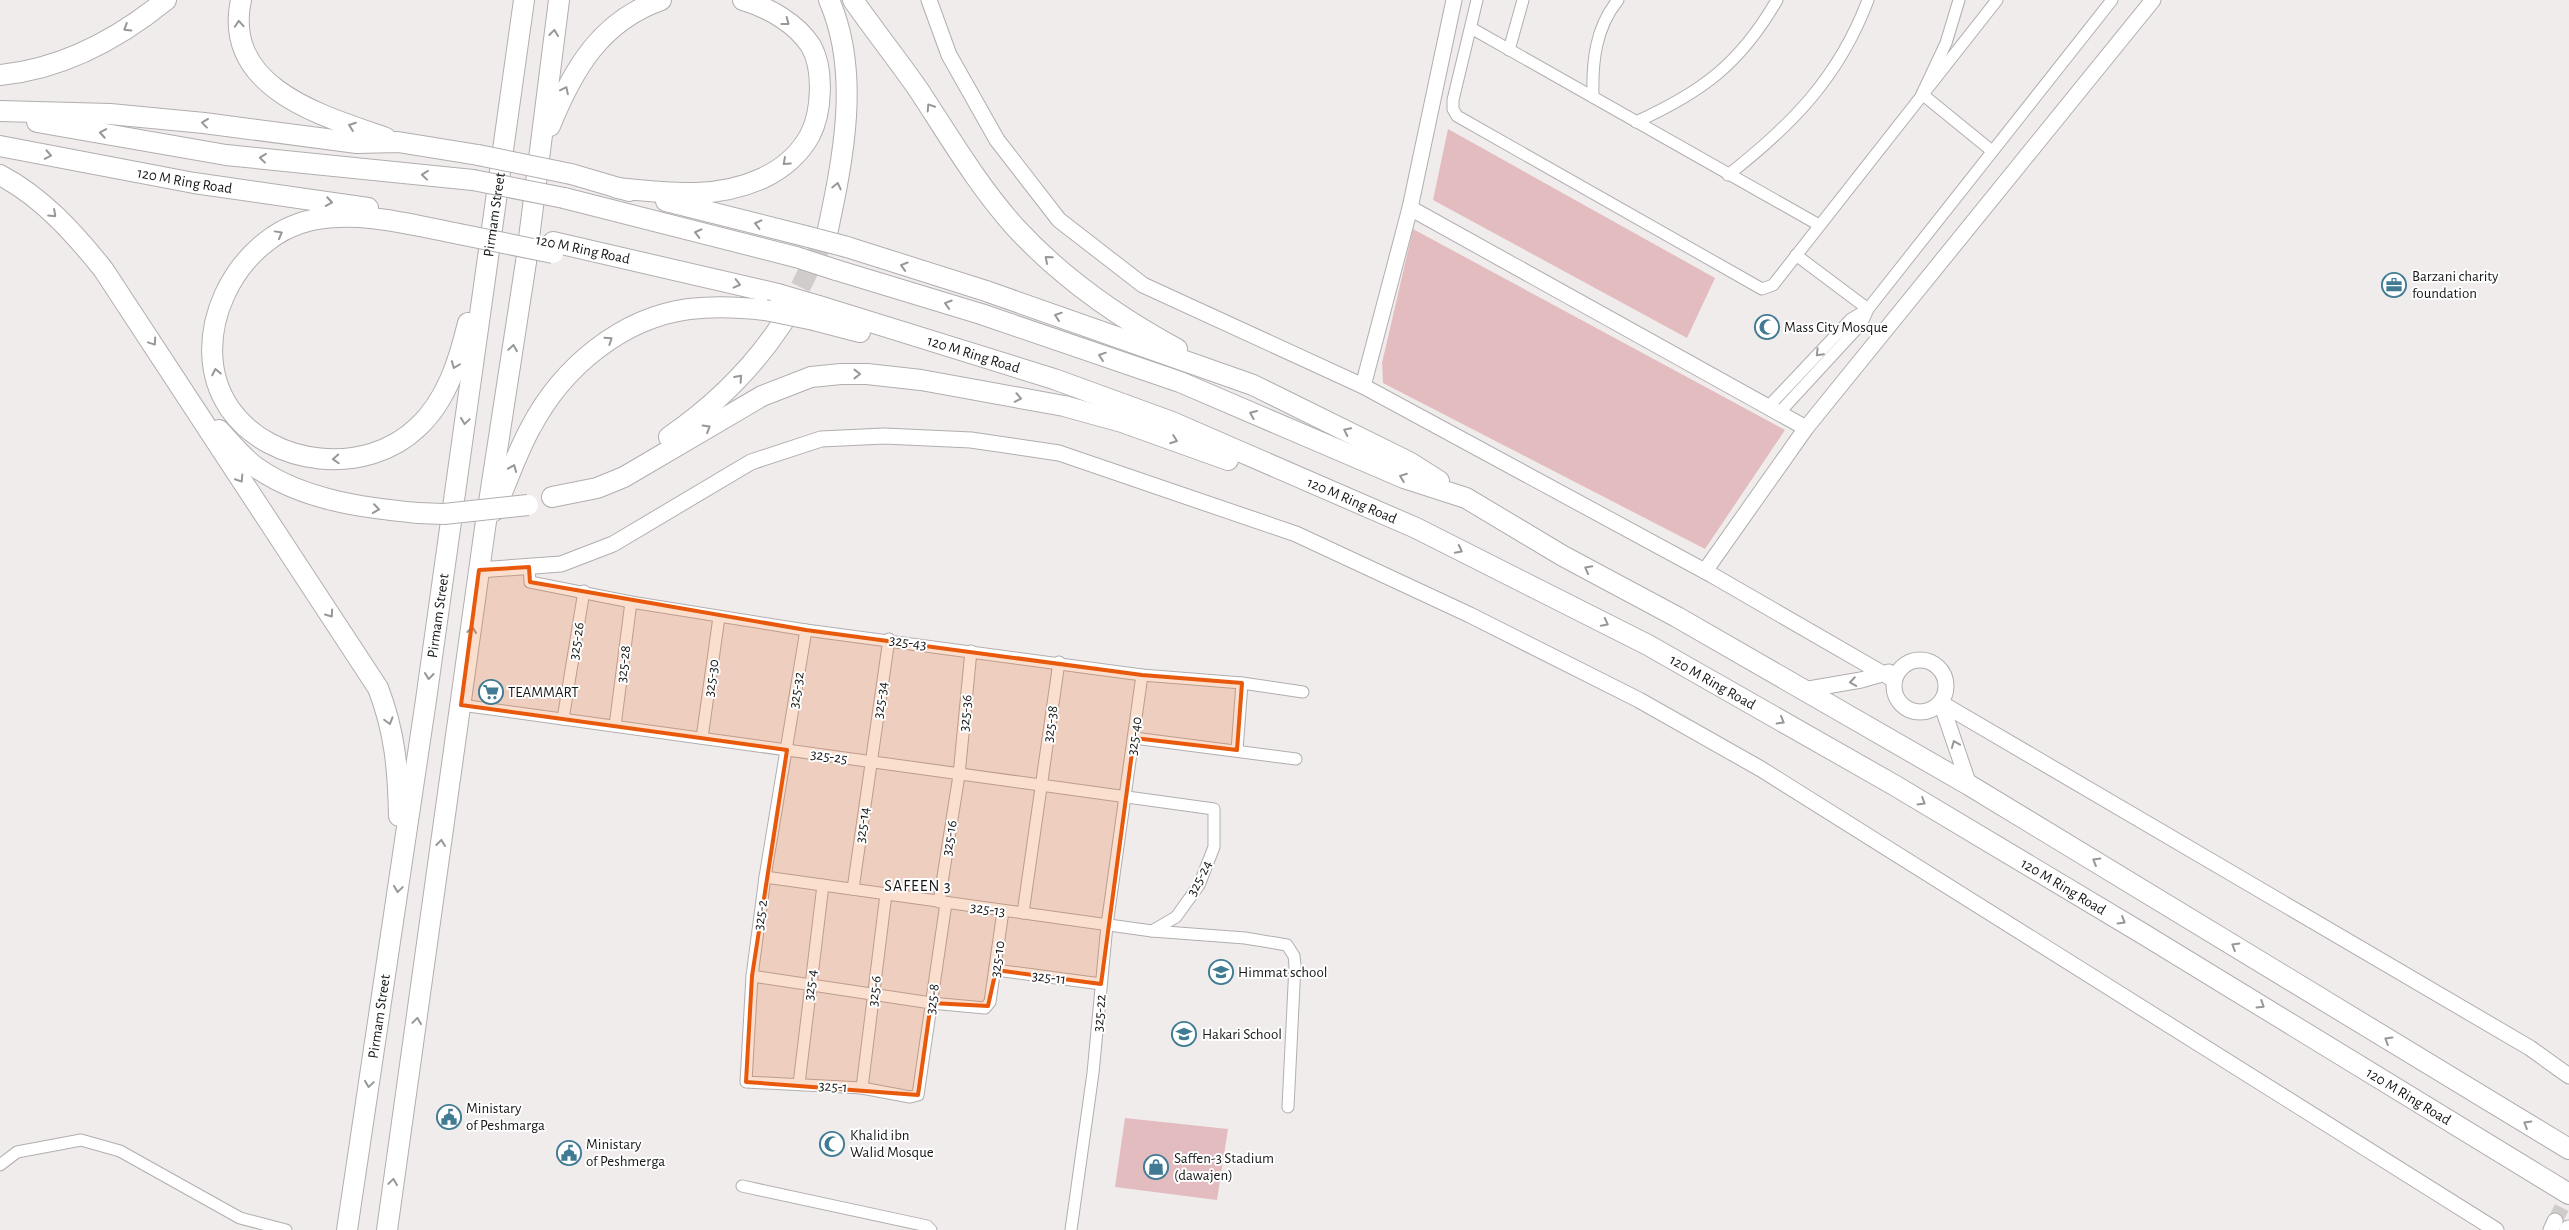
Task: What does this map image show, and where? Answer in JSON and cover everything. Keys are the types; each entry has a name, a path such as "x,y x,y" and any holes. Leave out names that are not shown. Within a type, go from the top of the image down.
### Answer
{"highway":[{"path":"0,76 44,67 83,53 145,17 166,0"},
{"path":"241,0 238,26 244,48 255,68 275,90 305,108 398,142"},
{"path":"505,149 511,56 510,0"},
{"name":"Pirmam Street","path":"348,1230 505,149 524,0"},
{"path":"386,1230 453,749 526,262 559,0"},
{"path":"540,151 565,88 594,45 616,24 632,13 661,0"},
{"path":"617,188 671,193 722,192 763,178 782,167 806,141 810,134 820,93 817,60 810,46 787,21 743,0"},
{"path":"826,234 839,178 847,114 842,41 829,0"},
{"path":"853,0 917,88 990,197 1017,229 1045,257 1116,314 1178,349 1229,372 1409,462 1563,556 1677,617 1969,785 2569,1149"},
{"path":"0,111 110,114 204,122 357,143 398,142 478,155 571,174 617,188 846,247 986,291 1253,385"},
{"path":"0,116 226,155 474,180 564,198 796,257 982,314 1180,382 1404,478 1466,498"},
{"name":"120 M Ring Road","path":"0,146 194,183 461,228 553,247 659,265 772,302 1082,389 1172,422 1416,528 1648,645 1894,785 2132,926 2569,1194"},
{"path":"0,175 27,191 78,239 119,291 231,466 378,688 391,724 398,764 402,860"},
{"path":"461,228 329,218 300,224 269,240 244,262 235,274 218,309 213,336 214,362 218,379 230,408 248,428 268,444 291,453 314,458 335,460 362,456 399,441 418,427 433,410 450,380 489,252"},
{"path":"485,528 531,427 545,404 564,380 599,347 620,333 671,313 772,302"},
{"path":"552,498 579,488 644,453 706,410 754,362 783,322"},
{"path":"186,393 239,452 257,468 282,481 325,499 368,507 418,513 444,514 528,505 597,488 624,477 755,400 778,389 826,374 867,374 921,380 1085,411 1163,436 1416,528"}],"street":[{"path":"929,0 949,55 997,140 1059,220 1143,285 1363,386 1893,674"},
{"path":"1363,386 1410,208 1454,0"},
{"path":"1477,0 1453,104 1455,113 1460,119 1759,288 1766,288 1772,285 1997,0"},
{"path":"1509,50 1523,0"},
{"path":"1592,97 1592,63 1596,46 1602,27 1618,0"},
{"path":"1636,122 1673,105 1726,67 1748,44 1777,0"},
{"path":"1728,175 1779,134 1820,88 1841,57 1859,24 1868,0"},
{"path":"1922,94 1946,42 1959,0"},
{"path":"1773,410 1851,319 1868,309 2112,0"},
{"path":"1705,571 1806,428 2153,0"},
{"path":"1470,28 1819,225"},
{"path":"1922,94 1992,151"},
{"path":"1410,208 1806,428"},
{"path":"1796,255 1868,309"},
{"path":"479,570 561,564 612,544 751,462 821,440 884,436 971,440 1059,453 1296,534 1470,615 1639,700 1770,775 2496,1230"},
{"name":"325-43","path":"529,567 530,582 719,617 1059,662 1142,675 1242,683 1303,692"},
{"name":"325-26","path":"563,719 584,592"},
{"name":"325-28","path":"615,726 631,602"},
{"name":"325-30","path":"702,738 719,617"},
{"name":"325-32","path":"787,750 806,630"},
{"name":"325-34","path":"871,762 888,639"},
{"name":"325-36","path":"959,775 971,651"},
{"path":"1803,690 1893,674 1916,660 1934,663 1945,677 1947,686 1940,703 1926,712 1910,711 1897,700 1894,693 1893,674"},
{"name":"325-38","path":"1023,913 1059,662"},
{"name":"325-40","path":"1126,796 1142,675"},
{"path":"1237,750 1242,683"},
{"path":"1940,703 1969,785"},
{"path":"1940,703 2530,1048 2569,1076"},
{"name":"325-25","path":"461,705 959,775 1214,808"},
{"path":"1134,738 1296,758"},
{"name":"325-2","path":"746,1082 752,976 787,750"},
{"name":"325-14","path":"852,890 871,762"},
{"name":"325-16","path":"942,902 959,775"},
{"name":"325-22","path":"1071,1230 1093,1073 1107,925 1126,796"},
{"name":"325-24","path":"1152,931 1176,917 1199,885 1214,847 1214,808"},
{"name":"325-13","path":"766,877 1152,931 1245,938 1287,946 1294,956 1295,965 1288,1106"},
{"name":"325-4","path":"799,1084 823,885"},
{"name":"325-6","path":"862,1088 886,894"},
{"name":"325-8","path":"918,1095 931,1003 942,902"},
{"name":"325-10","path":"931,1003 988,1006 996,970 1003,911"},
{"name":"325-11","path":"996,970 1101,984"},
{"path":"752,976 931,1003"},
{"name":"325-1","path":"746,1082 862,1088 910,1097 918,1095"},
{"path":"0,1165 18,1152 81,1140 120,1151 240,1218 286,1230"},
{"path":"742,1186 927,1226 931,1230"}],"highlighted area":[{"path":"529,567 530,582 806,630 1142,675 1242,683 1237,750 1134,738 1101,984 996,970 988,1006 931,1003 918,1095 746,1082 752,976 787,750 461,705 479,570"}],"shaded area":[{"path":"1448,129 1715,278 1687,338 1433,200"},
{"path":"1413,229 1785,430 1705,549 1383,383 1382,363"},
{"path":"1125,1118 1228,1129 1217,1200 1115,1187"}],"tunnel":[{"path":"787,314 827,234"},
{"path":"2555,1221 2569,1193"}],"place":[{"name":"Barzani charity foundation","path":"2394,285"},
{"name":"Mass City Mosque","path":"1767,327"},
{"name":"TEAMMART","path":"491,692"},
{"name":"Himmat school","path":"1221,972"},
{"name":"Hakari School","path":"1184,1034"},
{"name":"Ministary of Peshmarga","path":"449,1117"},
{"name":"Khalid ibn Walid Mosque","path":"832,1144"},
{"name":"Ministary of Peshmerga","path":"569,1153"},
{"name":"Saffen-3 Stadium (dawajen)","path":"1156,1167"}],"district":[{"name":"SAFEEN 3","path":"918,885"}]}
